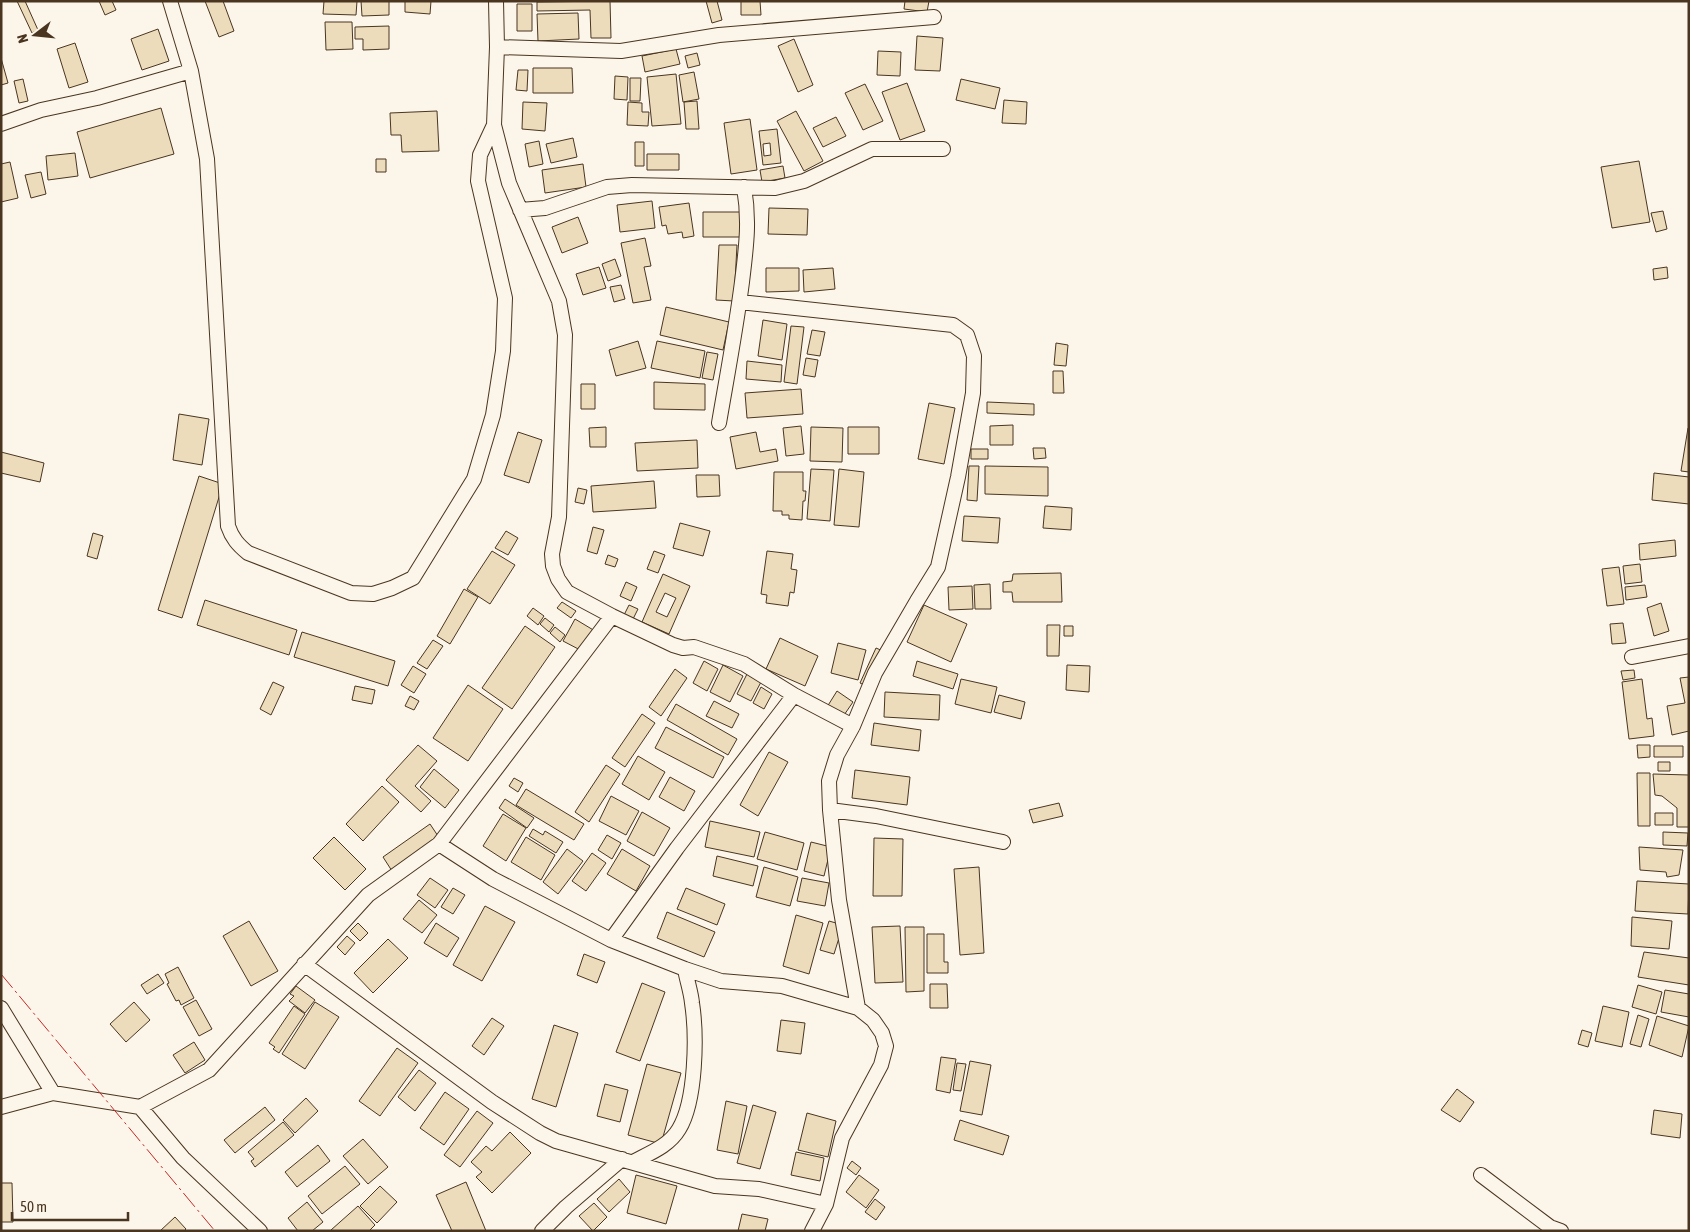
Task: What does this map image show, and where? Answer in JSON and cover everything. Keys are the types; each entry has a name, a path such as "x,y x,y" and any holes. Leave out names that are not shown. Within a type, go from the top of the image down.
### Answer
{"street":[{"path":"170,1 191,71 208,159 228,526 231,536 248,553 351,593 373,594 414,578 474,479 493,415 503,351 505,298 478,181 480,155 494,125"},
{"path":"496,1 497,47 494,125 509,182 559,301 564,335 559,517 552,554 553,566 558,580 567,592 612,616 674,645 683,648 694,647 744,664 794,695 853,726"},
{"path":"497,47 621,51 719,35 934,17"},
{"path":"1,124 41,110 97,98 191,71"},
{"path":"520,210 545,208 607,187 632,185 775,188 804,181 872,149 943,149"},
{"path":"720,423 740,302 748,230 748,208 744,187"},
{"path":"740,302 953,325 967,335 974,356 971,402 958,477 938,567 875,674 853,726 837,755 829,781 839,900 858,1008"},
{"path":"1,1107 53,1093 140,1107 209,1070 368,894 439,844 612,616"},
{"path":"1632,657 1689,646"},
{"path":"611,940 677,848 794,695"},
{"path":"830,810 876,816 1003,842"},
{"path":"439,844 493,879 611,940 721,981 782,986 858,1008 873,1020 882,1033 886,1046 881,1065 842,1138 826,1204 812,1231"},
{"path":"304,964 492,1102 556,1141 715,1186 759,1189 826,1204"},
{"path":"542,1231 566,1207 627,1160 664,1146 679,1129 690,1103 694,1036 692,1003 685,969"},
{"path":"1,1008 53,1093"},
{"path":"140,1107 183,1158 260,1231"},
{"path":"1481,1175 1550,1227 1561,1231"}],"building":[{"path":"17,1 25,1 38,30 32,33"},
{"path":"99,1 112,1 116,10 105,15"},
{"path":"205,1 223,1 234,31 219,37"},
{"path":"324,1 357,1 356,15 323,14"},
{"path":"361,1 389,1 389,15 362,16"},
{"path":"405,1 431,1 430,14 405,12"},
{"path":"610,1 611,38 591,38 590,10 537,11 537,2"},
{"path":"706,1 717,1 722,20 712,23"},
{"path":"741,1 760,1 761,15 741,15"},
{"path":"905,1 929,1 927,12 904,9"},
{"path":"517,4 532,4 532,31 517,31"},
{"path":"578,13 579,39 538,41 537,14"},
{"path":"325,22 352,22 353,49 326,50"},
{"path":"389,26 389,49 363,50 363,39 355,39 355,27"},
{"path":"158,29 169,61 142,70 131,39"},
{"path":"917,36 943,38 940,71 915,70"},
{"path":"794,39 813,85 798,92 778,46"},
{"path":"75,43 88,82 69,88 57,49"},
{"path":"676,49 680,64 645,72 642,56"},
{"path":"878,51 901,52 900,76 877,75"},
{"path":"697,53 700,65 688,68 685,56"},
{"path":"1,58 8,83 1,85"},
{"path":"533,68 572,68 573,93 533,93"},
{"path":"518,70 528,70 527,91 516,90"},
{"path":"694,72 699,99 683,102 679,75"},
{"path":"676,74 681,124 652,126 647,77"},
{"path":"615,76 628,77 627,100 614,99"},
{"path":"630,78 641,78 640,101 630,101"},
{"path":"23,79 28,101 19,103 14,81"},
{"path":"961,79 1000,88 995,109 956,100"},
{"path":"907,83 925,131 900,140 882,92"},
{"path":"865,84 883,121 863,130 845,93"},
{"path":"1004,100 1027,102 1026,124 1002,123"},
{"path":"697,101 699,129 686,129 684,102"},
{"path":"523,102 547,103 545,131 522,129"},
{"path":"628,102 642,103 642,112 649,112 648,126 627,125"},
{"path":"161,108 174,154 90,178 77,132"},
{"path":"437,111 439,151 402,152 401,135 391,135 390,113"},
{"path":"796,111 823,161 804,171 777,121"},
{"path":"836,117 846,136 823,147 813,128"},
{"path":"750,119 757,170 731,174 724,123"},
{"path":"777,129 781,163 763,165 759,131","holes":["770,143 771,155 764,156 763,144"]},
{"path":"573,138 577,157 551,163 546,144"},
{"path":"539,141 543,164 529,167 525,144"},
{"path":"635,142 644,142 644,166 635,166"},
{"path":"75,153 78,176 48,180 46,156"},
{"path":"647,154 679,154 679,170 647,170"},
{"path":"376,159 386,159 386,172 376,172"},
{"path":"1639,161 1650,222 1612,228 1601,167"},
{"path":"10,162 18,198 1,202 1,164"},
{"path":"583,164 586,187 545,193 542,170"},
{"path":"783,166 785,178 762,182 760,170"},
{"path":"41,172 46,194 31,198 25,175"},
{"path":"652,201 655,228 620,232 617,205"},
{"path":"689,203 694,236 683,238 682,232 668,234 666,225 662,226 659,207"},
{"path":"769,208 808,209 807,235 768,234"},
{"path":"1663,211 1667,229 1656,232 1651,213"},
{"path":"703,212 741,212 742,237 703,237"},
{"path":"578,217 588,243 562,253 552,227"},
{"path":"645,238 651,266 644,267 651,300 633,303 621,243"},
{"path":"719,245 737,245 734,301 716,300"},
{"path":"615,259 621,276 608,281 602,264"},
{"path":"599,267 606,288 583,295 576,274"},
{"path":"1667,267 1668,278 1654,280 1653,269"},
{"path":"766,268 799,268 799,291 766,292"},
{"path":"833,268 835,289 804,292 803,270"},
{"path":"621,285 625,299 614,302 610,287"},
{"path":"666,307 729,322 723,350 660,335"},
{"path":"763,320 787,324 782,360 758,356"},
{"path":"791,326 804,327 797,384 784,382"},
{"path":"812,330 825,332 820,356 807,354"},
{"path":"638,341 646,368 616,376 609,350"},
{"path":"657,341 705,351 700,378 651,368"},
{"path":"1056,343 1068,345 1066,366 1054,365"},
{"path":"707,352 718,354 713,380 702,378"},
{"path":"806,358 818,360 815,377 803,375"},
{"path":"747,361 782,365 781,382 746,379"},
{"path":"1053,371 1063,371 1064,393 1053,393"},
{"path":"654,382 705,384 705,410 654,409"},
{"path":"581,384 595,384 595,409 581,409"},
{"path":"801,389 803,414 747,418 745,393"},
{"path":"987,402 1034,404 1034,415 987,413"},
{"path":"929,403 955,408 944,464 918,459"},
{"path":"179,414 209,419 202,465 173,460"},
{"path":"1013,425 1013,445 990,445 990,426"},
{"path":"801,426 804,454 786,456 783,428"},
{"path":"606,427 606,447 590,447 589,428"},
{"path":"811,427 843,428 842,462 810,461"},
{"path":"848,427 879,427 879,454 848,454"},
{"path":"1689,428 1689,472 1681,471"},
{"path":"518,432 542,440 529,483 504,475"},
{"path":"756,432 760,452 776,449 778,461 736,469 730,437"},
{"path":"697,440 698,468 637,471 635,443"},
{"path":"1033,448 1045,448 1046,458 1034,459"},
{"path":"971,449 988,449 988,459 971,459"},
{"path":"1,452 44,463 40,482 1,473"},
{"path":"969,466 979,466 977,501 967,500"},
{"path":"985,466 1048,467 1048,496 985,494"},
{"path":"811,469 834,470 830,521 807,519"},
{"path":"839,469 864,472 859,527 834,525"},
{"path":"774,472 803,472 803,491 806,491 805,501 803,501 802,520 789,519 789,515 782,515 782,511 773,511"},
{"path":"1654,473 1689,477 1689,504 1652,500"},
{"path":"696,475 719,475 720,496 697,497"},
{"path":"199,476 223,484 182,618 158,610"},
{"path":"654,481 656,508 593,512 591,486"},
{"path":"578,488 587,490 584,504 575,502"},
{"path":"1045,506 1072,508 1071,530 1043,528"},
{"path":"964,516 1000,518 998,543 962,541"},
{"path":"680,523 710,531 703,556 673,548"},
{"path":"593,527 604,530 597,554 587,551"},
{"path":"506,531 518,538 508,555 495,548"},
{"path":"93,533 103,536 97,559 87,556"},
{"path":"1675,540 1676,556 1640,560 1639,544"},
{"path":"492,551 515,565 490,604 467,589"},
{"path":"654,551 665,555 658,573 647,569"},
{"path":"767,551 793,554 791,569 797,570 794,593 790,592 788,606 766,603 767,595 761,594"},
{"path":"608,555 618,559 615,567 605,564"},
{"path":"1640,564 1642,582 1625,584 1623,566"},
{"path":"1619,567 1624,604 1607,606 1602,569"},
{"path":"1061,573 1062,602 1013,602 1012,592 1003,592 1003,582 1012,581 1013,574"},
{"path":"663,574 690,586 669,634 642,622","holes":["665,593 676,598 667,617 656,612"]},
{"path":"626,582 637,587 631,601 620,596"},
{"path":"990,584 991,609 975,609 974,585"},
{"path":"1645,585 1647,597 1626,600 1625,587"},
{"path":"972,586 973,609 949,610 948,587"},
{"path":"464,589 478,597 450,644 437,636"},
{"path":"205,600 297,630 289,655 197,625"},
{"path":"562,602 576,611 571,618 557,608"},
{"path":"1661,603 1669,631 1654,636 1647,608"},
{"path":"629,605 638,609 633,619 624,615"},
{"path":"924,605 967,624 951,662 907,642"},
{"path":"533,608 544,616 538,625 527,616"},
{"path":"545,618 554,625 549,632 540,624"},
{"path":"575,619 595,631 584,652 563,641"},
{"path":"1623,623 1626,643 1612,644 1610,624"},
{"path":"1047,625 1060,625 1059,656 1047,656"},
{"path":"525,626 555,647 512,709 482,688"},
{"path":"1064,626 1073,626 1073,636 1064,636"},
{"path":"555,627 565,635 560,642 550,633"},
{"path":"302,632 395,661 388,686 294,657"},
{"path":"780,638 818,656 805,686 766,669"},
{"path":"433,640 443,646 427,669 417,663"},
{"path":"838,643 866,650 858,680 831,673"},
{"path":"876,648 883,651 866,686 860,683"},
{"path":"704,661 718,669 707,691 693,683"},
{"path":"917,661 958,674 953,689 913,676"},
{"path":"723,665 743,676 730,702 710,692"},
{"path":"1067,665 1090,666 1089,692 1066,690"},
{"path":"413,666 426,674 414,693 401,685"},
{"path":"675,669 687,678 661,716 649,707"},
{"path":"1634,670 1635,678 1623,680 1621,671"},
{"path":"747,674 761,682 751,701 737,694"},
{"path":"1689,677 1689,731 1672,735 1667,706 1685,703 1680,678"},
{"path":"961,679 997,687 991,713 955,704"},
{"path":"1642,679 1647,719 1652,718 1654,736 1629,739 1622,682"},
{"path":"273,682 284,687 271,715 260,709"},
{"path":"468,685 503,709 468,761 433,738"},
{"path":"355,686 375,690 372,704 352,700"},
{"path":"761,687 772,694 764,709 753,703"},
{"path":"837,691 853,702 842,718 827,707"},
{"path":"885,692 940,695 939,720 884,717"},
{"path":"999,695 1025,702 1021,719 994,712"},
{"path":"410,696 419,701 414,710 405,706"},
{"path":"714,701 739,714 732,728 706,716"},
{"path":"676,704 737,739 728,755 667,720"},
{"path":"642,714 655,723 625,767 612,758"},
{"path":"874,723 921,730 919,751 871,745"},
{"path":"666,727 724,757 713,778 655,748"},
{"path":"418,745 437,761 415,786 431,801 421,812 386,780"},
{"path":"1637,745 1650,745 1650,757 1638,758"},
{"path":"1654,746 1683,746 1683,757 1654,757"},
{"path":"769,752 788,762 758,816 740,805"},
{"path":"638,756 665,772 649,800 622,784"},
{"path":"1658,762 1670,762 1670,771 1658,771"},
{"path":"606,765 620,774 589,822 575,812"},
{"path":"434,769 459,790 445,808 420,787"},
{"path":"855,770 910,777 907,805 852,798"},
{"path":"1637,773 1650,773 1650,826 1638,826"},
{"path":"1653,774 1689,775 1689,827 1677,827 1677,808 1662,796 1655,795"},
{"path":"670,777 695,791 684,811 659,797"},
{"path":"514,778 523,783 518,792 509,786"},
{"path":"382,786 399,802 363,841 346,824"},
{"path":"526,789 584,824 574,840 516,805"},
{"path":"611,796 639,811 626,835 599,821"},
{"path":"505,799 534,818 527,828 499,808"},
{"path":"1059,803 1063,816 1033,823 1029,810"},
{"path":"642,812 670,828 654,856 627,841"},
{"path":"1655,813 1673,813 1673,825 1655,825"},
{"path":"503,814 526,828 506,861 483,846"},
{"path":"710,821 760,832 754,857 705,847"},
{"path":"430,824 440,839 392,871 383,857"},
{"path":"533,829 543,835 545,831 563,842 556,853 529,836"},
{"path":"765,832 804,843 797,870 757,859"},
{"path":"1663,832 1688,833 1687,846 1663,845"},
{"path":"607,835 621,843 612,859 598,850"},
{"path":"334,837 366,869 345,890 313,858"},
{"path":"526,837 555,855 541,880 511,862"},
{"path":"874,838 903,839 902,896 873,896"},
{"path":"811,842 831,847 824,876 804,871"},
{"path":"1639,847 1683,850 1679,875 1667,877 1666,872 1640,870"},
{"path":"567,849 583,861 558,894 543,882"},
{"path":"622,849 650,866 636,891 607,874"},
{"path":"592,853 606,863 586,891 572,881"},
{"path":"717,856 758,866 753,886 713,876"},
{"path":"764,867 798,877 790,906 756,897"},
{"path":"979,867 984,953 960,955 954,869"},
{"path":"430,878 448,890 435,908 417,895"},
{"path":"802,878 829,883 825,906 797,901"},
{"path":"1637,881 1689,884 1688,914 1635,911"},
{"path":"453,888 465,895 453,914 441,907"},
{"path":"686,888 725,904 717,925 677,909"},
{"path":"419,900 437,915 422,933 403,919"},
{"path":"485,906 515,922 482,981 453,965"},
{"path":"667,912 715,932 704,957 657,938"},
{"path":"796,915 823,923 809,974 783,966"},
{"path":"1632,917 1672,921 1669,949 1631,946"},
{"path":"249,921 278,971 251,986 223,936"},
{"path":"829,921 843,925 834,954 820,950"},
{"path":"358,923 368,933 360,941 350,931"},
{"path":"436,923 459,938 447,957 424,943"},
{"path":"900,926 903,982 875,983 872,927"},
{"path":"905,927 924,927 924,991 906,992"},
{"path":"927,934 944,934 944,962 948,962 948,973 927,973"},
{"path":"347,936 355,943 345,955 337,947"},
{"path":"388,939 408,958 373,993 354,973"},
{"path":"1644,952 1689,958 1689,985 1638,977"},
{"path":"584,954 605,962 597,983 577,975"},
{"path":"178,967 194,998 181,1005 179,1000 176,1001 167,984 169,983 165,974"},
{"path":"158,974 164,983 147,994 141,985"},
{"path":"642,983 665,992 640,1061 616,1052"},
{"path":"930,984 947,984 948,1008 930,1008"},
{"path":"1638,985 1662,992 1656,1014 1632,1007"},
{"path":"296,986 315,1000 305,1013 289,1001 294,996 290,994"},
{"path":"1665,990 1689,994 1689,1017 1661,1012"},
{"path":"196,1000 212,1029 199,1036 183,1007"},
{"path":"134,1002 150,1020 126,1042 110,1024"},
{"path":"315,1002 339,1017 305,1069 282,1054"},
{"path":"294,1006 305,1014 279,1053 269,1043"},
{"path":"1603,1006 1629,1012 1622,1047 1595,1041"},
{"path":"1638,1015 1649,1019 1641,1047 1630,1044"},
{"path":"1657,1016 1689,1026 1682,1057 1649,1045"},
{"path":"492,1018 504,1026 484,1055 472,1046"},
{"path":"781,1020 805,1023 801,1054 777,1051"},
{"path":"554,1025 578,1033 556,1107 532,1099"},
{"path":"1582,1030 1592,1033 1588,1047 1578,1044"},
{"path":"194,1042 205,1060 185,1073 173,1055"},
{"path":"397,1048 418,1063 380,1116 359,1101"},
{"path":"941,1057 956,1059 950,1093 936,1090"},
{"path":"970,1061 991,1065 982,1115 960,1111"},
{"path":"957,1063 966,1064 961,1091 953,1090"},
{"path":"647,1064 681,1073 661,1144 628,1135"},
{"path":"419,1070 436,1083 415,1111 398,1097"},
{"path":"605,1084 628,1090 620,1122 597,1116"},
{"path":"1457,1089 1474,1102 1460,1122 1441,1110"},
{"path":"445,1092 469,1109 444,1145 420,1128"},
{"path":"306,1098 318,1111 295,1133 283,1120"},
{"path":"726,1101 747,1106 738,1154 717,1150"},
{"path":"753,1105 776,1112 760,1169 737,1163"},
{"path":"265,1107 275,1120 235,1153 224,1140"},
{"path":"1654,1110 1682,1114 1680,1138 1651,1134"},
{"path":"477,1111 493,1123 460,1167 444,1155"},
{"path":"807,1113 836,1121 828,1157 798,1150"},
{"path":"960,1120 1009,1136 1003,1155 954,1140"},
{"path":"283,1122 294,1135 255,1167 251,1161 254,1159 248,1152"},
{"path":"510,1132 531,1153 492,1193 476,1177 482,1172 471,1162 486,1146 492,1151"},
{"path":"363,1139 388,1167 368,1184 343,1156"},
{"path":"318,1145 330,1161 297,1187 285,1172"},
{"path":"796,1152 824,1158 820,1181 791,1175"},
{"path":"852,1161 861,1168 856,1175 847,1168"},
{"path":"345,1166 360,1184 322,1214 308,1196"},
{"path":"636,1175 677,1186 666,1224 627,1213"},
{"path":"859,1175 879,1190 866,1208 846,1192"},
{"path":"619,1179 630,1192 609,1212 597,1199"},
{"path":"466,1182 486,1231 452,1231 436,1195"},
{"path":"1,1183 12,1183 13,1222 1,1222"},
{"path":"380,1186 397,1202 377,1223 360,1206"},
{"path":"875,1199 885,1207 876,1220 865,1212"},
{"path":"307,1202 323,1222 312,1231 298,1231 288,1218"},
{"path":"594,1203 607,1217 593,1231 579,1216"},
{"path":"358,1206 375,1225 369,1231 331,1230"},
{"path":"742,1214 768,1219 765,1231 738,1231"},
{"path":"175,1217 186,1229 184,1231 160,1231"}],"power":[{"path":"1,974 215,1231"}]}
